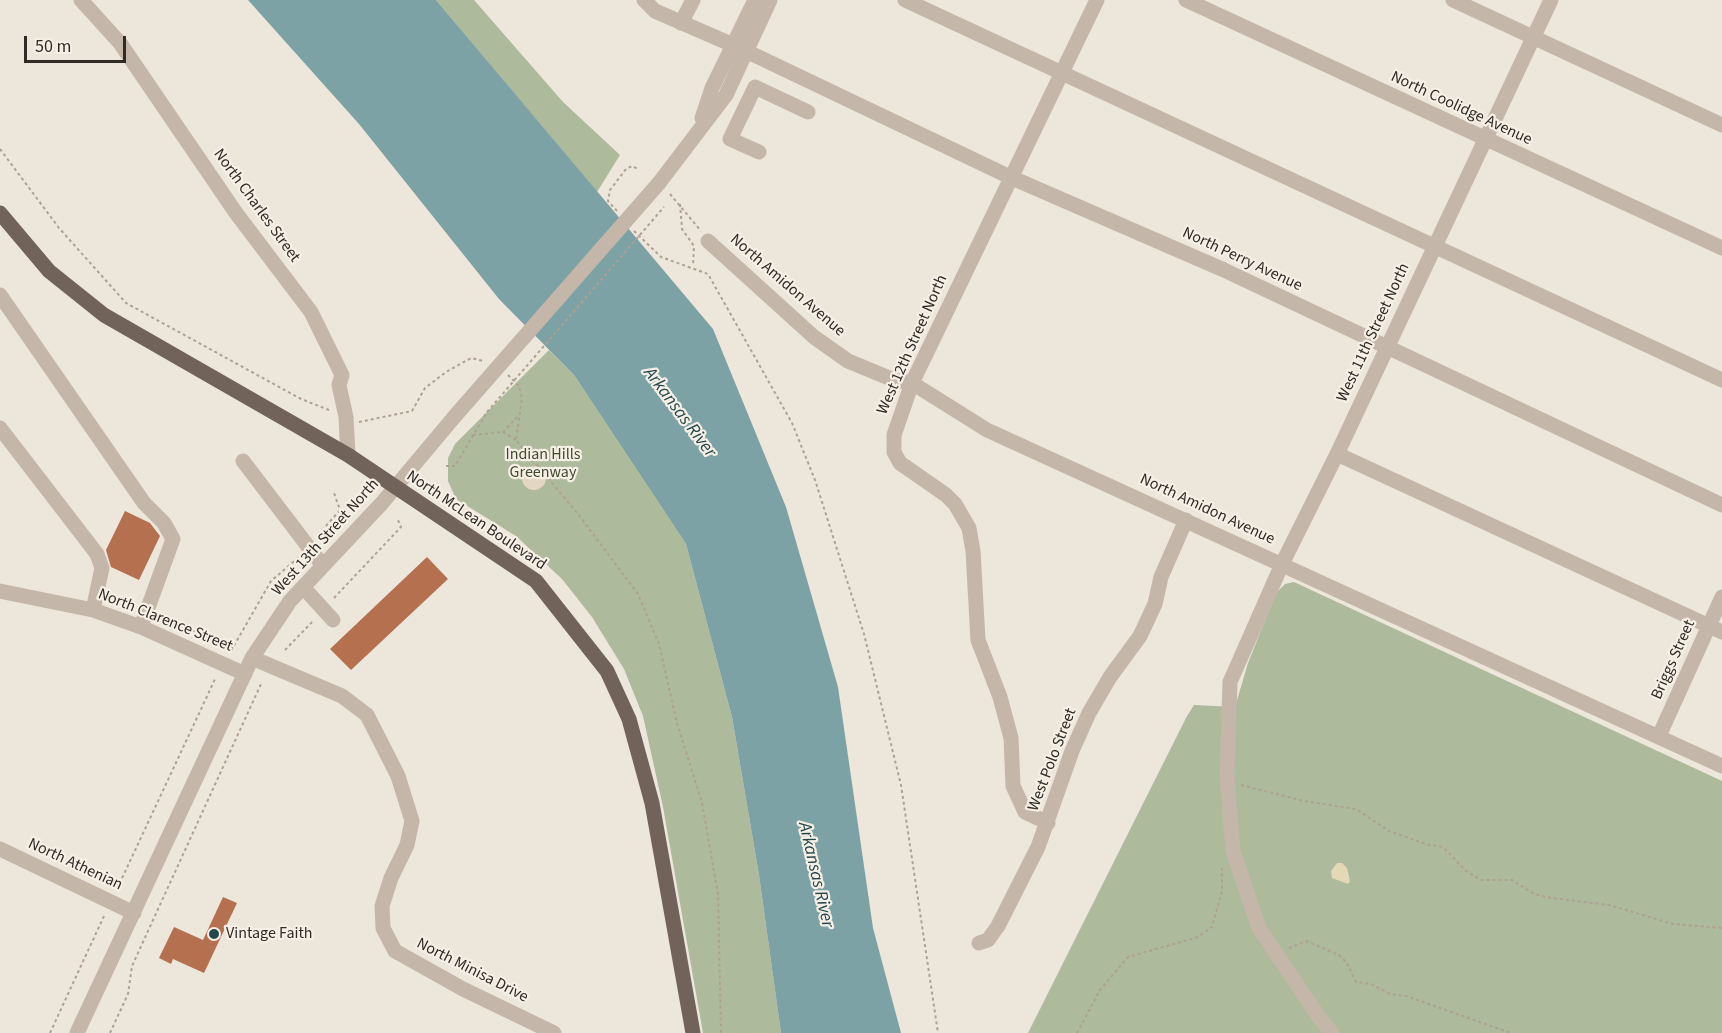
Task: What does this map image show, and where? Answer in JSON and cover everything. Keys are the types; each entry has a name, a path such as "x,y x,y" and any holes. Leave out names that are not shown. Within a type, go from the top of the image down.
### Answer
{"main road":[{"name":"North McLean Boulevard","path":"0,213 49,271 104,315 348,455 536,580 607,670 629,719 652,803 693,1033"}],"street":[{"name":"North Charles Street","path":"81,0 120,43 237,213 311,312 342,375 339,385 346,417 348,455"},
{"name":"North Perry Avenue","path":"644,0 655,11 740,48 1010,177 1224,270 1722,505"},
{"path":"681,23 693,0"},
{"name":"West 13th Street North","path":"77,1033 252,658 290,601 396,487 455,416 659,183 726,95 755,0"},
{"name":"West 13th Street North","path":"740,48 770,0"},
{"path":"905,0 1722,380"},
{"name":"West 12th Street North","path":"1048,823 1025,812 1013,786 1011,738 1000,697 978,640 973,551 969,528 955,504 946,495 909,471 894,452 898,418 912,383 1097,0"},
{"name":"North Coolidge Avenue","path":"1186,0 1722,248"},
{"path":"1453,0 1722,125"},
{"name":"West 11th Street North","path":"1227,781 1230,682 1282,564 1388,348 1551,0"},
{"path":"759,152 730,139 755,87 808,112"},
{"name":"North Amidon Avenue","path":"708,241 814,337 848,361 894,380 912,383 987,430 1722,766"},
{"path":"0,295 144,503 164,523 173,539 141,627"},
{"path":"0,428 96,554 102,568 93,610"},
{"path":"1337,454 1715,629"},
{"path":"243,461 323,566"},
{"name":"West Polo Street","path":"979,943 988,940 998,926 1048,823 1072,751 1089,713 1110,677 1140,636 1155,604 1161,578 1186,520"},
{"path":"303,587 328,615"},
{"name":"North Clarence Street","path":"0,591 93,610 141,627 245,674"},
{"name":"Briggs Street","path":"1659,736 1715,629 1722,597"},
{"name":"North Minisa Drive","path":"252,658 342,696 367,715 398,776 412,821 407,845 391,878 382,906 383,928 395,951 463,989 554,1033"},
{"path":"1227,781 1233,851 1259,928 1332,1033"},
{"name":"North Athenian","path":"0,849 134,913"}],"path":[{"path":"622,216 608,201 610,190 626,169 632,166 638,169"},
{"path":"693,266 694,246 682,229 680,204 708,241"},
{"path":"446,466 455,466 487,412 664,207"},
{"path":"628,224 661,257 693,266 708,274 792,423 819,491 864,634 901,785 938,1033"},
{"path":"504,432 518,416"},
{"path":"473,435 504,432 516,440"},
{"path":"50,1033 210,686 271,581 309,548 340,510 334,493"},
{"path":"285,650 328,615 401,527 398,520"},
{"path":"147,611 233,648"},
{"path":"110,1033 128,994 132,966 261,684"},
{"path":"1227,781 1304,801 1356,809 1389,831 1443,848 1466,871 1481,880 1512,880 1543,896 1609,905 1673,924 1722,928"},
{"path":"1077,1033 1100,990 1128,957 1198,937 1212,927 1222,891 1222,859"},
{"path":"1278,956 1294,944 1306,941 1339,955 1347,963 1356,982 1371,984 1390,994 1406,996 1511,1033"}],"green space":[{"path":"436,0 474,0 563,102 620,155 597,192"},
{"name":"Indian Hills Greenway","path":"549,350 574,375 686,544 732,717 759,875 781,1033 703,1033 663,807 643,716 624,669 592,617 562,579 516,536 456,499 448,481 448,458 455,444"},
{"path":"1294,582 1722,781 1722,1033 1028,1033 1187,716 1194,705 1235,707 1248,663 1276,593 1285,584"}],"sand":[{"path":"1337,863 1342,863 1347,868 1350,881 1348,884 1332,878 1331,871"}],"shaded area":[{"path":"534,466 543,469 546,478 543,487 534,490 525,487 522,478 525,469"}],"water":[{"name":"Arkansas River","path":"248,0 436,0 713,329 786,507 838,687 873,928 901,1033 781,1033 759,875 732,717 686,544 574,375 499,299 359,124"}],"building":[{"path":"125,511 150,523 160,536 139,580 111,567 106,550"},
{"path":"427,557 448,579 351,670 330,649"},
{"name":"Vintage Faith","path":"223,897 237,903 204,973 173,959 171,964 159,958 174,927 203,940"}],"place":[{"name":"Vintage Faith","path":"214,934"}]}
